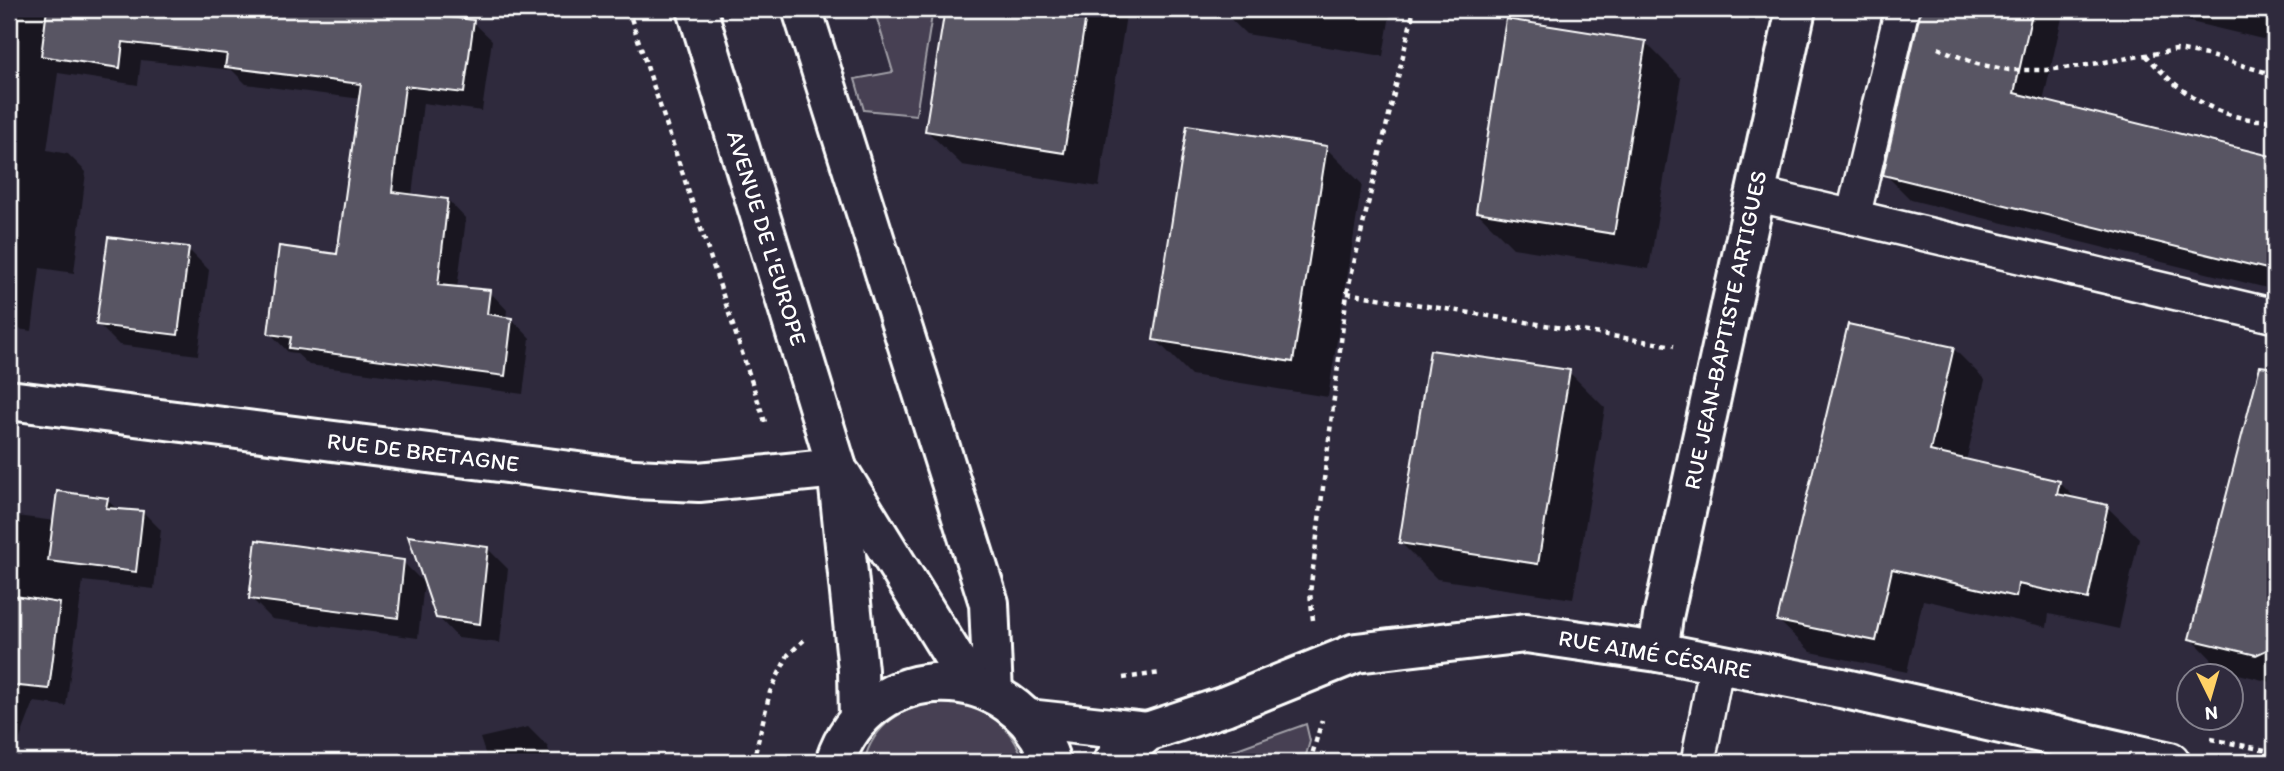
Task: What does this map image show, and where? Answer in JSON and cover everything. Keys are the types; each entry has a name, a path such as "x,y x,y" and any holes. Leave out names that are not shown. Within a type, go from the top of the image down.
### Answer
{"street":[{"name":"AVENUE DE L'EUROPE","path":"697,9 837,468 858,670 859,719"},
{"path":"802,9 989,603 982,690"},
{"name":"RUE JEAN-BAPTISTE ARTIGUES","path":"1658,652 1663,617 1796,9"},
{"name":"RUE DE BRETAGNE","path":"9,400 634,479 699,482 837,468"},
{"name":"AVENUE DE L'EUROPE","path":"837,468 982,690"},
{"name":"RUE AIMÉ CÉSAIRE","path":"1112,762 1147,732 1225,706 1356,653 1526,633 1658,652 1842,688 2170,762"},
{"path":"835,762 840,746 859,719 875,705 913,686 932,682 982,690 1028,719 1046,746 1051,762"},
{"name":"RUE AIMÉ CÉSAIRE","path":"1028,719 1147,732"}],"lane":[{"path":"1853,217 1900,19"},
{"path":"1755,194 2275,316"},
{"path":"1698,762 1717,663"}],"path":[{"path":"628,9 772,443 797,472"},
{"path":"1320,667 1310,593 1347,293 1415,9"},
{"path":"1900,19 1937,48 1978,64 2009,70 2069,67 2176,50 2207,55 2275,75"},
{"path":"2146,55 2167,79 2208,107 2235,117 2275,120"},
{"path":"1347,293 1720,354"},
{"path":"753,762 770,692 788,656 820,625 851,602"}],"shaded area":[{"path":"874,9 933,9 916,115 864,110 855,79 893,72"},
{"path":"950,700 977,708 997,720 1012,737 1025,762 864,762 876,735 896,717 921,705"},
{"path":"1306,724 1310,741 1304,762 1201,762"}],"building":[{"path":"47,9 383,9 474,20 464,93 405,86 392,192 448,199 438,285 490,290 487,314 512,318 505,376 289,348 291,337 268,334 279,246 337,254 361,84 225,67 227,54 123,42 120,68 41,56"},
{"path":"945,9 1087,9 1064,153 925,131"},
{"path":"1921,9 2033,9 2014,93 2275,157 2275,271 1883,175"},
{"path":"1506,19 1646,41 1614,234 1476,212"},
{"path":"1187,125 1327,146 1293,362 1153,340"},
{"path":"108,237 189,247 178,335 96,325"},
{"path":"1848,324 1954,347 1930,451 2060,481 2057,494 2108,505 2088,599 2018,584 2016,597 1892,569 1876,641 1777,621"},
{"path":"1430,350 1570,370 1538,564 1399,543"},
{"path":"2260,366 2275,368 2275,646 2256,655 2189,639"},
{"path":"57,491 108,498 106,508 143,511 136,572 48,561"},
{"path":"408,536 488,547 480,624 436,618"},
{"path":"256,540 404,560 398,618 249,599"},
{"path":"9,595 60,603 49,689 9,685"}]}
